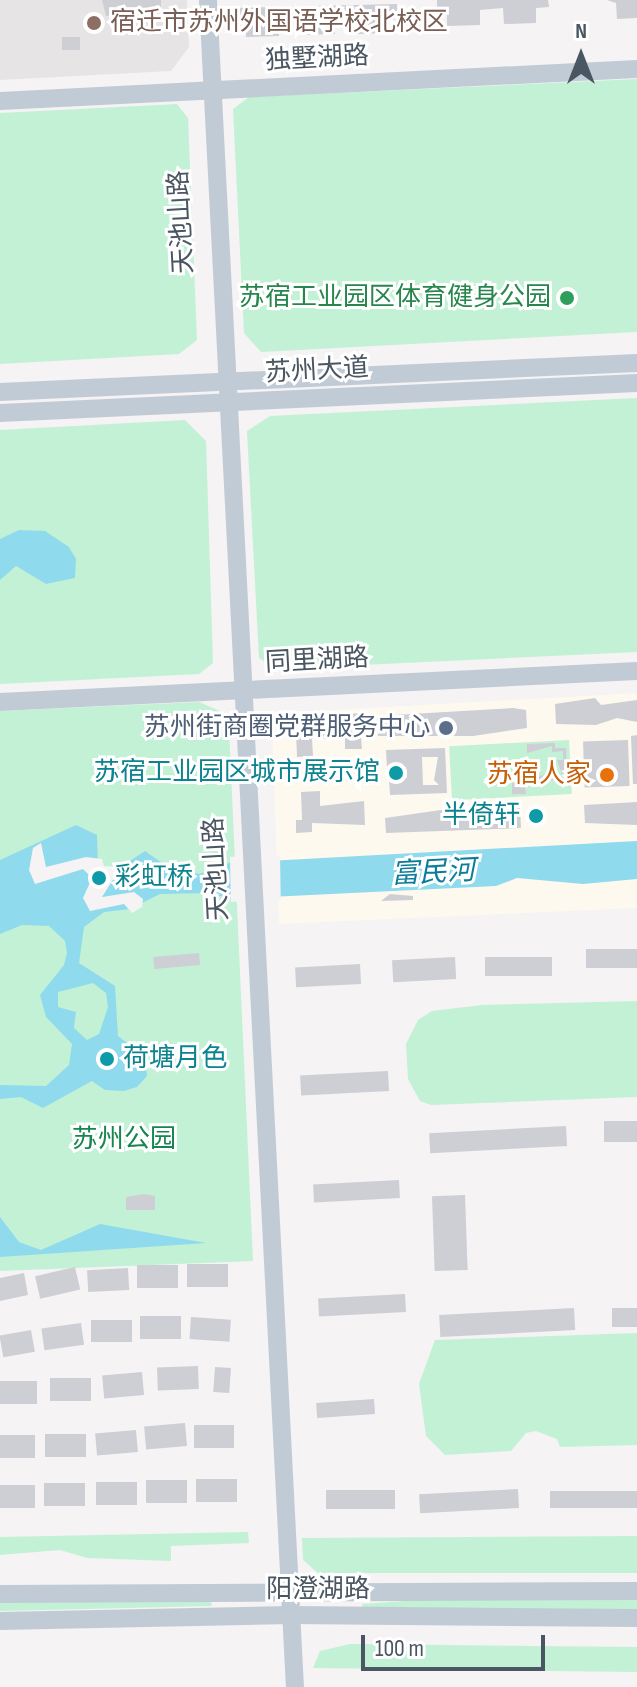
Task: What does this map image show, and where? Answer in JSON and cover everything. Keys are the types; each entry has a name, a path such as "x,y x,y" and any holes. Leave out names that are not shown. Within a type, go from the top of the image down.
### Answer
{"street":[{"name":"天池山路","path":"198,0 207,91 247,837 283,1591 295,1687"},
{"name":"天池山路","path":"207,91 208,0"},
{"name":"独墅湖路","path":"0,101 637,69"},
{"name":"苏州大道","path":"0,392 637,363"},
{"name":"苏州大道","path":"0,413 637,383"},
{"name":"同里湖路","path":"0,702 637,671"},
{"name":"阳澄湖路","path":"0,1594 637,1591"},
{"name":"天池山路","path":"283,1687 285,1616"},
{"name":"阳澄湖路","path":"0,1621 285,1616 637,1618"}],"shaded area":[{"name":"宿迁市苏州外国语学校北校区","path":"0,0 187,0 189,47 171,71 0,80"},
{"path":"637,693 637,908 279,924 272,725 278,713"}],"green space":[{"path":"637,79 637,332 261,352 244,333 233,109 249,97"},
{"path":"177,104 188,118 197,340 179,354 0,364 0,113"},
{"path":"637,398 637,652 276,669 259,658 247,431 270,416"},
{"path":"185,420 206,441 213,663 199,674 0,684 0,430"},
{"name":"苏州公园","path":"199,702 222,712 229,729 253,1261 0,1271 0,711"},
{"path":"569,740 572,794 452,800 449,746"},
{"path":"637,1001 637,1097 431,1105 420,1101 408,1079 406,1044 418,1020 432,1011 482,1005"},
{"path":"637,1333 637,1445 560,1447 557,1439 536,1431 526,1433 511,1451 445,1455 426,1436 419,1384 435,1340"},
{"path":"248,1532 249,1543 171,1546 171,1561 87,1558 60,1550 0,1555 0,1537"},
{"path":"637,1536 637,1573 318,1573 303,1560 302,1538"},
{"path":"477,1596 637,1596 637,1611 364,1611 362,1604"},
{"path":"210,1598 212,1606 0,1611 0,1599"},
{"path":"350,1644 637,1647 637,1672 313,1668 320,1651"}],"water":[{"path":"19,530 45,531 69,547 76,559 75,578 46,584 16,566 0,580 0,539"},
{"name":"富民河","path":"76,825 97,835 98,865 116,870 145,851 168,867 199,874 229,863 637,841 637,879 583,884 517,878 496,886 230,899 210,893 160,894 130,909 104,912 84,927 79,963 115,986 118,1036 145,1057 147,1076 137,1087 124,1091 105,1090 92,1081 43,1108 21,1097 0,1099 0,1085 46,1086 69,1065 72,1044 46,1017 40,995 64,965 67,953 65,941 49,926 22,925 0,934 0,860","holes":["93,983 106,993 108,1007 99,1034 87,1040 74,1028 76,1012 58,1007 58,992"]},
{"path":"0,1217 19,1242 41,1250 100,1224 206,1243 0,1257"}],"pier":[{"path":"41,843 46,867 86,857 102,859 104,866 121,867 102,897 134,892 143,899 142,907 132,913 124,904 90,911 83,898 92,878 83,869 35,884 29,870 33,848"},
{"path":"280,856 281,901 231,902 230,857"}],"building":[{"path":"102,0 161,0 161,10 106,16"},
{"path":"437,0 548,0 549,7 536,8 536,23 504,24 503,8 480,10 480,25 447,26 447,11 437,11"},
{"path":"607,0 637,0 637,18 617,19 616,3"},
{"path":"397,4 397,19 386,20 386,33 358,34 358,17 347,17 335,19 335,34 302,35 302,19 278,21 279,36 246,37 246,21 236,22 236,8"},
{"path":"62,37 80,37 80,50 62,50"},
{"path":"595,698 601,705 637,700 637,722 617,718 596,725 556,724 555,704"},
{"path":"513,708 526,710 527,728 473,736 378,736 377,716"},
{"path":"359,713 362,749 345,749 345,738 312,739 313,756 297,757 296,732 312,731 311,718"},
{"path":"637,735 637,784 633,784 631,736"},
{"path":"628,740 630,786 585,788 583,742"},
{"path":"555,743 555,748 566,748 567,781 547,780 525,787 526,794 512,794 512,783 548,774 563,777 557,760 563,760 563,751 552,752 552,746 527,753 527,744"},
{"path":"445,748 447,793 390,795 389,779 407,778 406,767 387,768 386,750","holes":["422,757 438,757 434,780 439,785 423,785"]},
{"path":"320,791 320,806 364,801 365,825 312,823 312,832 296,833 296,820 302,820 301,792"},
{"path":"637,802 637,825 585,823 584,805"},
{"path":"455,808 456,814 520,808 521,828 386,833 385,818"},
{"name":"半倚轩","path":"543,809 544,823 528,824 527,810"},
{"path":"390,894 413,896 413,900 381,901"},
{"path":"586,949 637,949 637,968 586,968"},
{"path":"199,953 200,965 154,969 153,957"},
{"path":"455,957 456,979 393,982 392,960"},
{"path":"485,957 552,957 552,976 485,976"},
{"path":"360,964 361,984 296,987 295,967"},
{"path":"388,1071 389,1091 301,1096 300,1076"},
{"path":"604,1121 637,1121 637,1142 604,1142"},
{"path":"566,1126 567,1146 430,1153 429,1133"},
{"path":"399,1180 400,1198 314,1202 313,1185"},
{"path":"465,1195 468,1270 435,1271 432,1196"},
{"path":"155,1196 155,1210 126,1210 126,1197"},
{"path":"187,1264 228,1264 228,1287 187,1287"},
{"path":"137,1265 178,1265 178,1288 137,1288"},
{"path":"75,1267 80,1289 40,1299 35,1276"},
{"path":"128,1268 129,1290 88,1292 87,1270"},
{"path":"24,1273 28,1295 0,1301 0,1278"},
{"path":"405,1294 406,1312 319,1317 318,1299"},
{"path":"574,1308 575,1330 440,1337 439,1315"},
{"path":"612,1308 637,1308 637,1327 612,1327"},
{"path":"140,1316 181,1316 181,1339 140,1339"},
{"path":"191,1317 231,1320 229,1342 189,1339"},
{"path":"91,1320 132,1320 132,1342 91,1342"},
{"path":"81,1323 84,1345 44,1350 41,1329"},
{"path":"31,1330 35,1352 3,1357 0,1335"},
{"path":"198,1366 199,1389 158,1390 157,1367"},
{"path":"215,1367 231,1368 229,1393 213,1392"},
{"path":"142,1372 144,1395 104,1398 102,1375"},
{"path":"50,1378 91,1378 91,1401 50,1401"},
{"path":"0,1381 37,1381 37,1404 0,1404"},
{"path":"374,1399 375,1414 317,1418 316,1403"},
{"path":"185,1423 187,1446 146,1449 144,1427"},
{"path":"194,1425 234,1425 234,1448 194,1448"},
{"path":"136,1430 138,1452 97,1455 95,1434"},
{"path":"45,1434 86,1434 86,1457 45,1457"},
{"path":"0,1435 35,1435 35,1458 0,1458"},
{"path":"196,1479 237,1479 237,1502 196,1502"},
{"path":"146,1480 187,1480 187,1503 146,1503"},
{"path":"96,1482 137,1482 137,1505 96,1505"},
{"path":"44,1483 85,1483 85,1506 44,1506"},
{"path":"0,1485 35,1485 35,1508 0,1508"},
{"path":"518,1489 519,1508 420,1513 419,1494"},
{"path":"326,1490 395,1490 395,1509 326,1509"},
{"path":"550,1491 637,1491 637,1508 550,1508"}],"place":[{"name":"宿迁市苏州外国语学校北校区","path":"94,23"},
{"name":"苏宿工业园区体育健身公园","path":"567,298"},
{"name":"苏州街商圈党群服务中心","path":"446,728"},
{"name":"苏宿工业园区城市展示馆","path":"396,773"},
{"name":"苏宿人家","path":"607,775"},
{"name":"半倚轩","path":"536,816"},
{"name":"彩虹桥","path":"99,878"},
{"name":"荷塘月色","path":"107,1059"}]}
